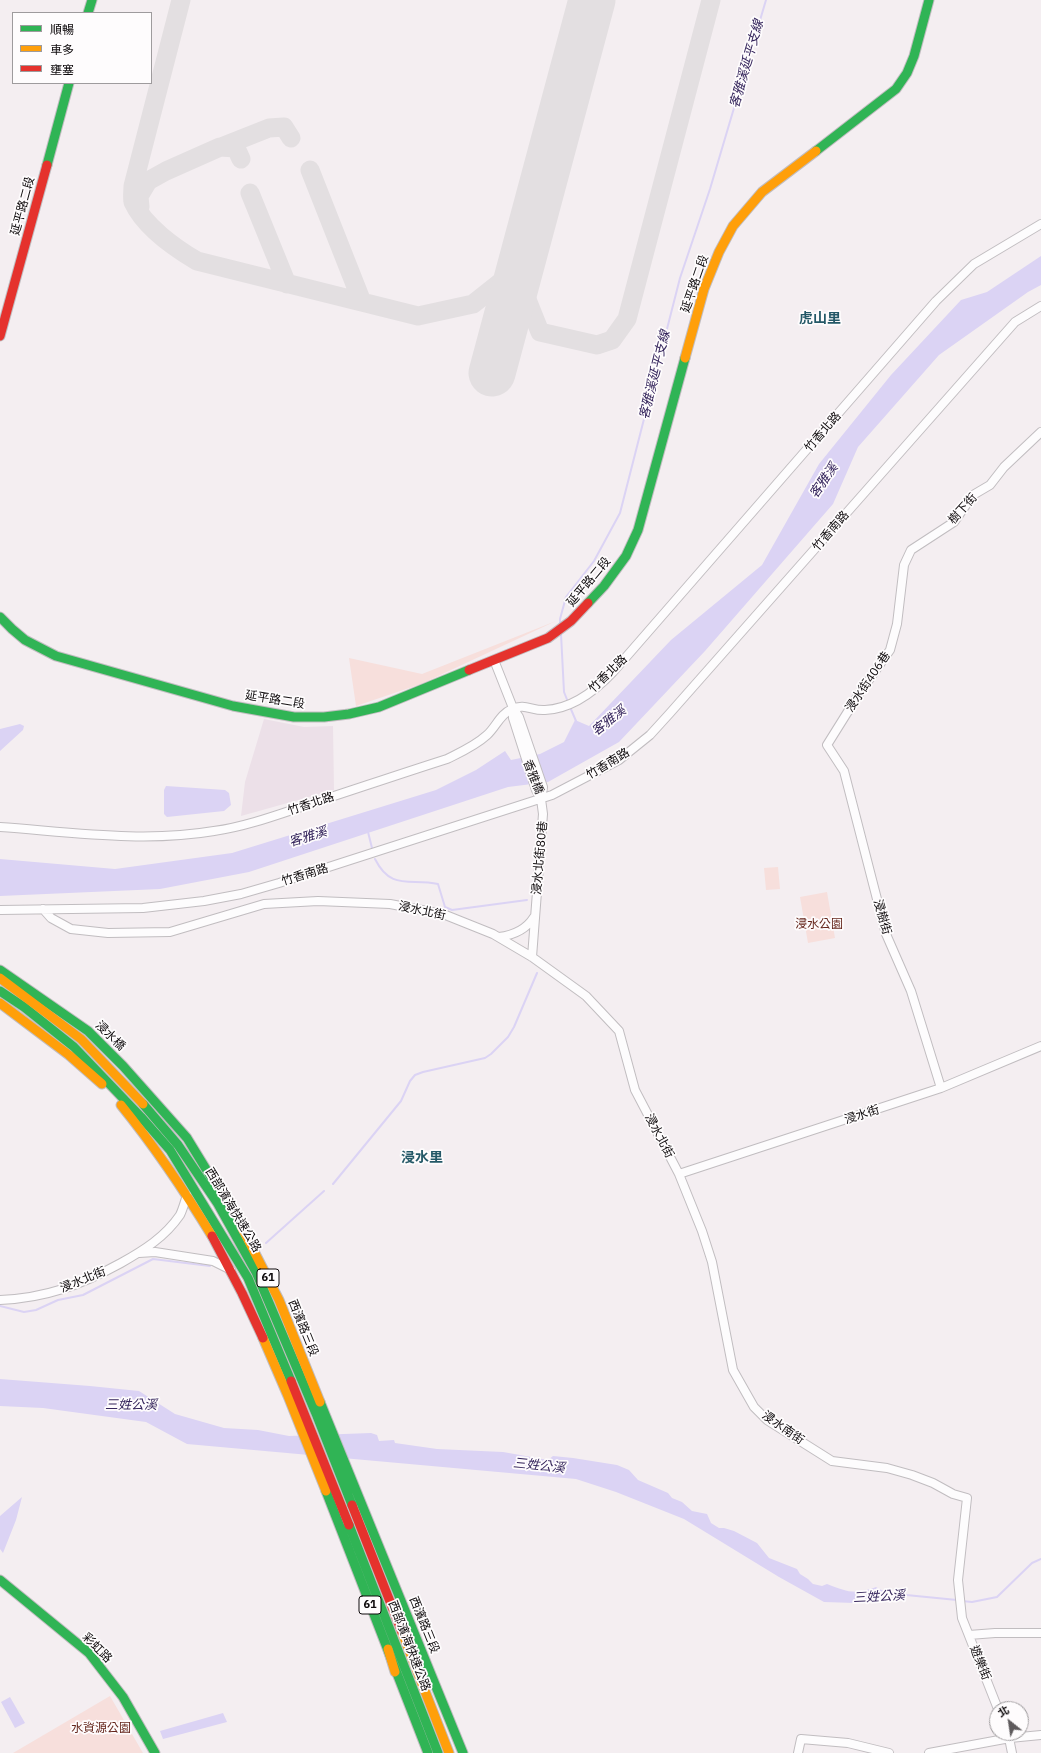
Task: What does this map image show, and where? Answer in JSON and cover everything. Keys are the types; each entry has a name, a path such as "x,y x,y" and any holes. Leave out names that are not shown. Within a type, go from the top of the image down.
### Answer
{"main road":[{"path":"88,12 92,0"},
{"name":"延平路二段","path":"0,616 11,629 35,647 56,656 233,706 294,717 324,717 349,714 378,707 548,638 571,621 604,586 626,556 638,530 704,289 719,252 733,226 762,192 845,130 896,89 907,73 914,56 929,0"},
{"name":"延平路二段","path":"0,336 69,84"},
{"name":"浸水橋","path":"0,970 88,1031 123,1066 187,1138"},
{"name":"浸水橋","path":"0,978 81,1039 147,1108 178,1145"},
{"name":"西部濱海快速公路","path":"0,991 24,1007 74,1047 110,1083 170,1150 248,1278 309,1423 438,1753"},
{"name":"61","path":"0,1003 69,1055 107,1089 138,1124 163,1157 208,1226 231,1270 275,1363 428,1753"},
{"name":"西濱路三段","path":"187,1138 250,1241 279,1300 463,1753"},
{"name":"西部濱海快速公路","path":"178,1145 218,1204 256,1272 320,1423 449,1753"},
{"path":"348,1523 395,1672"},
{"name":"彩虹路","path":"0,1580 89,1653 123,1697 155,1753"},
{"path":"400,1627 459,1753"}],"street":[{"name":"竹香北路","path":"0,827 133,836 173,836 214,831 248,824 447,758 473,746 487,736 505,713 513,708 524,706 535,710 545,710 561,708 577,701 602,684 613,672 936,301 974,264 1041,224"},
{"name":"竹香南路","path":"0,910 143,908 204,901 241,894 354,860 542,799 619,760 650,735 1015,322 1041,306"},
{"name":"樹下街","path":"898,615 904,566 911,550 954,522 973,496 990,484 1004,467 1041,432"},
{"name":"浸水街406巷","path":"828,745 857,697 890,650 898,615"},
{"path":"494,660 513,708"},
{"name":"香雅橋","path":"513,708 540,788 542,799"},
{"name":"浸樹街","path":"828,745 844,770 886,934 911,991 941,1088"},
{"name":"浸水北街80巷","path":"532,957 543,814 542,799"},
{"name":"浸水北街","path":"43,909 51,918 71,929 108,933 170,932 264,904 318,901 390,904 443,914 500,937 532,957 586,996 619,1031 635,1090 679,1174"},
{"path":"500,937 511,935 521,930 530,924 534,916"},
{"name":"浸水街","path":"679,1174 941,1088 1041,1046"},
{"name":"浸水南街","path":"679,1174 712,1262 733,1370 754,1407 767,1420 832,1461 887,1468 912,1475 932,1483 952,1494 967,1498 958,1580"},
{"name":"浸水北街","path":"0,1300 34,1296 68,1288 91,1280 138,1253 160,1238 180,1214 187,1195"},
{"name":"浸水北街","path":"138,1253 155,1252 213,1261 231,1270"},
{"name":"遊樂街","path":"958,1580 962,1618 995,1701"},
{"path":"969,1635 995,1633 1041,1633"},
{"path":"1029,1736 1041,1736"},
{"path":"798,1753 801,1739 848,1742 889,1753"},
{"path":"929,1753 989,1740"},
{"path":"1010,1741 1012,1753"}],"shaded area":[{"path":"264,719 304,727 333,726 334,790 241,816 245,782"}],"green space":[{"path":"556,621 421,684 356,706 349,658 422,674"},
{"path":"778,867 780,889 766,890 764,868"},
{"name":"浸水公園","path":"827,892 835,938 808,943 800,897"},
{"name":"水資源公園","path":"110,1696 143,1753 13,1753"}],"water":[{"name":"客雅溪","path":"1041,256 1041,285 1028,292 939,355 858,447 833,504 705,651 619,742 548,782 508,787 249,872 160,889 0,896 0,859 115,869 232,853 436,790 476,770 505,751 511,760 540,754 564,742 575,720 589,726 671,640 762,565 819,464 891,375 961,300 987,292"},
{"path":"20,724 24,726 23,730 0,751 0,729"},
{"path":"166,786 225,790 229,793 231,805 224,811 167,817 164,814 164,790"},
{"name":"三姓公溪","path":"0,1379 139,1391 175,1414 224,1428 258,1430 289,1436 371,1433 377,1435 379,1441 394,1440 395,1443 437,1449 503,1452 548,1460 553,1456 617,1465 629,1470 638,1480 668,1493 672,1498 682,1502 692,1511 707,1514 711,1523 719,1528 734,1531 757,1543 769,1558 797,1569 800,1574 813,1584 822,1586 827,1584 851,1592 876,1587 902,1596 855,1603 824,1602 779,1577 684,1519 616,1492 576,1479 187,1444 146,1422 43,1408 0,1406"},
{"path":"22,1497 16,1520 3,1553 0,1549 0,1516"},
{"path":"10,1697 25,1723 15,1728 1,1702"},
{"path":"223,1713 227,1722 163,1739 160,1731"}],"waterway":[{"name":"客雅溪延平支線","path":"560,623 566,597 594,561 620,513 680,278 710,189 766,0"},
{"name":"客雅溪延平支線","path":"561,634 564,692 568,702"},
{"name":"客雅溪延平支線","path":"570,707 576,721"},
{"path":"368,832 372,848"},
{"path":"375,859 381,869 388,876 395,879 438,884 445,907 452,910 527,900"},
{"path":"333,1184 401,1101 410,1081 415,1075 485,1058 508,1037 514,1027 537,973"},
{"path":"266,1243 324,1191"},
{"path":"0,1306 24,1312 36,1310 58,1300 83,1295 153,1259 210,1266"},
{"name":"三姓公溪","path":"962,1601 972,1602 997,1597 1032,1563 1041,1559"},
{"name":"三姓公溪","path":"896,1594 957,1600"}],"taxiway":[{"path":"181,0 133,186 133,202 138,211 152,228 161,236 179,250 197,261 418,316 473,304 521,266"},
{"path":"521,266 522,287 540,332 597,345 612,340 627,319 711,0"},
{"path":"221,147 269,128 284,127 291,138"},
{"path":"140,207 139,196 148,181 166,171 220,147 236,148 241,159"},
{"path":"310,170 362,302"},
{"path":"250,193 287,284"}],"runway":[{"path":"492,373 592,0"}],"traffic: fast":[{"path":"88,12 92,0"},
{"path":"816,151 896,89 907,73 914,56 929,0"},
{"path":"47,165 69,84"},
{"path":"588,603 604,586 626,556 638,530 685,358"},
{"path":"0,617 25,640 56,656 233,706 294,717 324,717 349,714 379,707 469,670"},
{"path":"0,970 88,1031 123,1066 187,1138 242,1228"},
{"path":"0,991 24,1007 74,1047 141,1117 170,1150 248,1278 291,1381"},
{"path":"143,1104 178,1145 218,1204 256,1272 317,1416 352,1505"},
{"path":"320,1402 463,1753"},
{"path":"326,1491 428,1753"},
{"path":"349,1525 438,1753"},
{"path":"0,1580 89,1653 123,1697 155,1753"}],"traffic: slow":[{"path":"685,358 704,289 719,252 733,226 762,192 816,151"},
{"path":"0,978 81,1039 143,1104"},
{"path":"0,1003 69,1055 102,1084"},
{"path":"121,1105 169,1169 212,1236"},
{"path":"242,1228 279,1300 320,1402"},
{"path":"263,1338 326,1491"},
{"path":"402,1632 449,1753"},
{"path":"388,1649 395,1672"}],"traffic: jam":[{"path":"0,336 47,165"},
{"path":"469,670 548,638 571,621 588,603"},
{"path":"212,1236 242,1293 263,1338"},
{"path":"291,1381 349,1525"},
{"path":"352,1505 402,1632"}],"district":[{"name":"虎山里","path":"820,319"},
{"name":"浸水里","path":"422,1158"}]}
